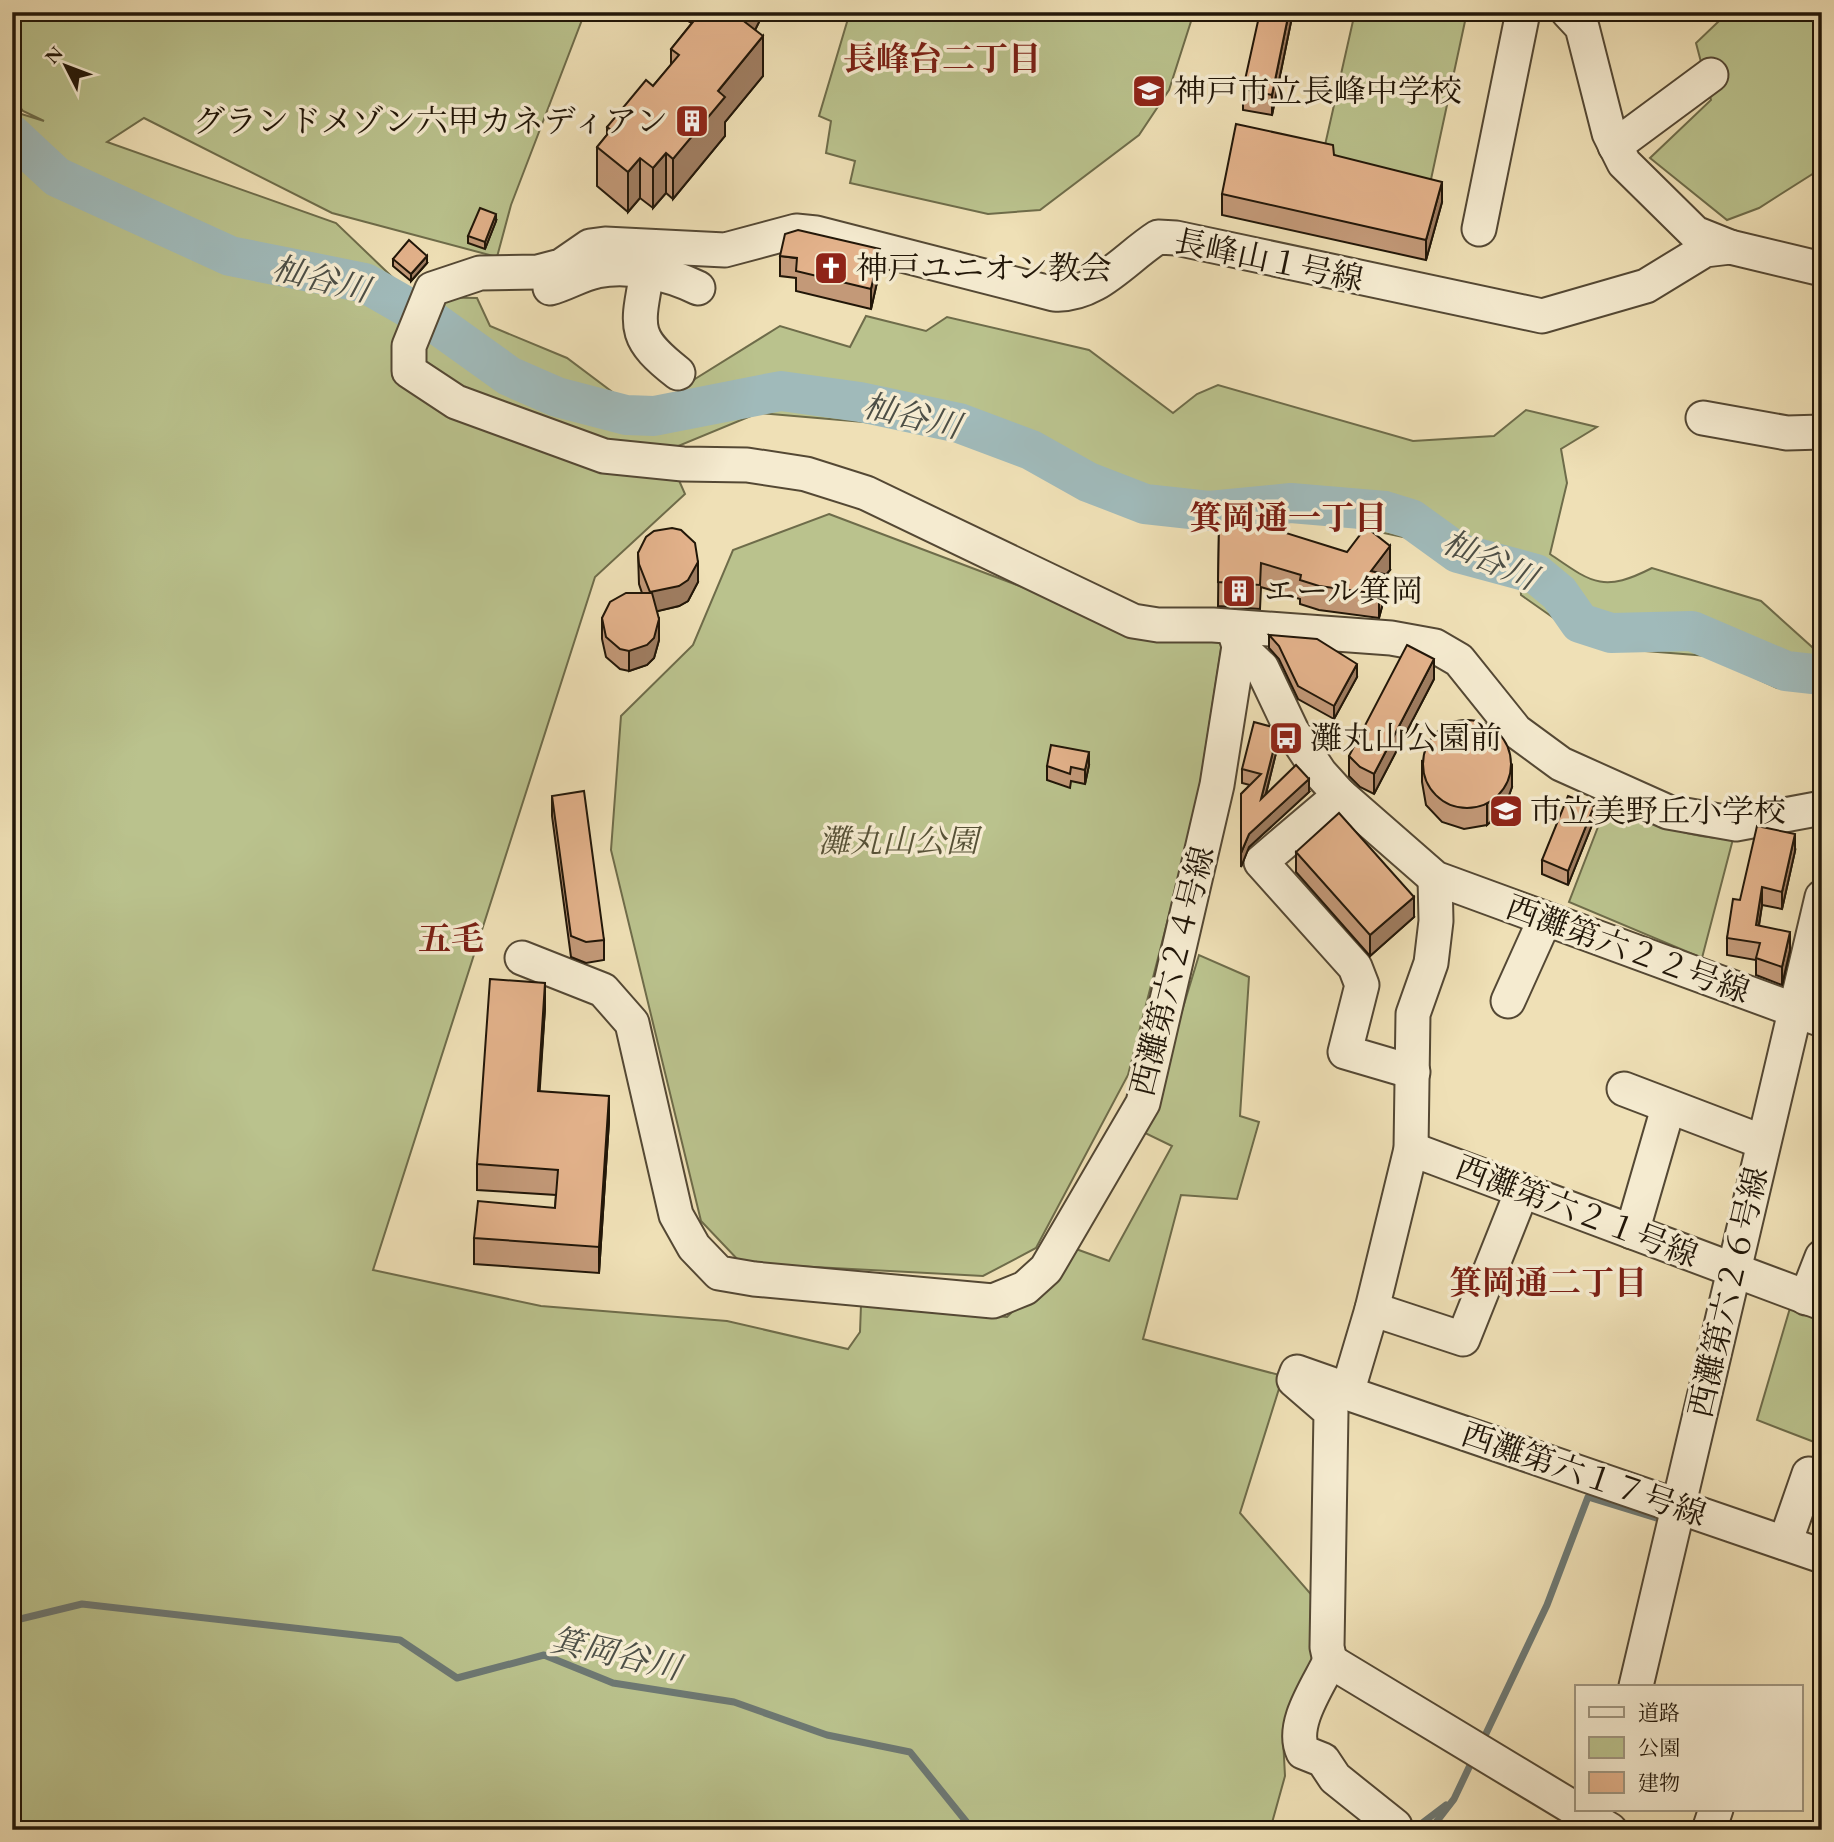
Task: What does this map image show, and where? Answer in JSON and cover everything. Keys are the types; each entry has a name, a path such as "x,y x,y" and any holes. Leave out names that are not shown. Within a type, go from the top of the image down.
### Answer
{"street":[{"path":"1479,229 1523,12"},
{"path":"1568,12 1583,27 1609,133 1624,163 1695,233 1730,247"},
{"path":"1615,146 1711,75"},
{"name":"長峰山１号線","path":"1236,636 1133,621 854,489 806,474 747,465 683,464 604,456 456,402 409,372 409,346 427,296 432,289 486,274 538,272 561,266 590,246 605,243 725,250 796,231 816,233 1054,294 1069,295 1094,286 1158,237 1176,239 1542,316 1646,286 1705,250 1730,247 1822,269"},
{"path":"486,274 518,297 568,283 595,271 621,269 674,276 698,288"},
{"path":"647,273 639,331 653,354 678,373"},
{"path":"1703,418 1787,433 1822,432"},
{"path":"1236,636 1262,668 1292,731 1340,795 1435,878 1436,921 1431,962 1412,1014 1412,1149 1372,1308 1347,1393"},
{"path":"1236,636 1391,638 1435,646 1460,660 1516,731 1561,764 1668,812 1735,824 1822,808"},
{"name":"西灘第六２４号線","path":"522,958 603,990 632,1023 676,1215 694,1247 719,1273 993,1301 1025,1288 1046,1269 1143,1103 1217,785 1236,636"},
{"path":"1340,795 1261,862 1355,967 1362,985 1345,1052 1413,1072"},
{"name":"西灘第六２２号線","path":"1435,878 1808,1015"},
{"name":"西灘第六２６号線","path":"1636,1685 1763,1142 1808,1015 1822,897"},
{"path":"1508,1001 1545,919"},
{"path":"1624,1089 1763,1142"},
{"path":"1632,1232 1668,1108"},
{"name":"西灘第六２１号線","path":"1412,1149 1814,1301"},
{"path":"1372,1308 1462,1339 1522,1191"},
{"path":"1814,1301 1822,1257"},
{"name":"西灘第六１７号線","path":"1330,1661 1327,1647 1331,1412 1294,1380 1297,1372 1334,1385 1347,1393 1822,1556"},
{"path":"1785,1543 1809,1474"},
{"path":"1395,1826 1335,1778 1323,1760 1303,1752 1298,1742 1301,1721 1330,1661 1575,1806"},
{"path":"1584,1811 1606,1824"},
{"path":"1709,1830 1715,1811"}],"green space":[{"path":"12,12 585,12 511,205 497,257 332,213 144,118 107,142 336,223 413,297 477,298 490,326 567,358 651,421 695,379 780,326 850,347 866,316 926,331 947,317 1089,350 1173,413 1197,394 1218,385 1413,441 1494,436 1526,410 1597,427 1561,449 1567,483 1550,554 1577,572 1598,581 1621,580 1652,568 1761,601 1822,656 1822,693 1777,688 1708,656 1595,647 1521,595 1519,559 1484,547 1479,553 1317,519 1201,524 1157,519 972,437 864,422 758,413 666,451 685,494 595,577 373,1270 541,1306 727,1321 848,1349 860,1332 861,1305 1007,1317 1076,1249 1109,1261 1172,1146 1145,1133 1199,955 1249,977 1240,1116 1259,1122 1237,1199 1181,1195 1143,1339 1283,1376 1240,1513 1316,1600 1312,1666 1283,1738 1285,1776 1270,1830 12,1830 12,111 44,121 23,111 12,96"},
{"path":"850,12 1194,12 1169,90 1139,135 1040,210 988,214 850,183 855,161 826,153 831,121 819,116"},
{"path":"1355,12 1467,12 1430,184 1323,154"},
{"path":"1708,12 1822,12 1822,168 1759,208 1727,220 1650,158 1711,100 1696,43 1718,22"},
{"name":"灘丸山公園","path":"829,514 1115,622 1189,632 1222,643 1196,810 1128,1075 1036,1248 983,1276 741,1263 701,1221 611,850 621,716 693,645 733,550"},
{"path":"1608,801 1683,832 1733,839 1702,958 1569,902"},
{"path":"1790,1308 1822,1321 1822,1445 1757,1420"}],"building":[{"path":"701,12 744,12 741,19 763,36 718,91 725,97 673,159 666,153 653,168 640,158 628,172 597,147 611,130 607,127 646,80 653,86 679,55 671,49"},
{"path":"1260,12 1289,12 1272,95 1243,89"},
{"path":"1236,124 1333,145 1334,155 1442,182 1426,240 1222,194"},
{"path":"480,208 496,214 485,242 468,236"},
{"path":"798,230 880,249 871,289 796,271 797,258 780,256 785,234"},
{"path":"409,240 427,256 411,274 393,259"},
{"path":"1219,526 1267,527 1347,552 1366,527 1390,546 1371,571 1384,574 1379,594 1319,586 1300,580 1301,575 1261,563 1260,585 1218,582"},
{"path":"672,528 681,530 695,543 698,562 688,580 679,586 650,592 639,564 638,553 646,537 654,531"},
{"path":"626,593 652,593 659,619 654,638 647,645 629,651 620,649 606,637 602,618 610,602"},
{"path":"1269,635 1317,639 1357,664 1334,706 1298,686 1279,646"},
{"path":"1407,645 1434,659 1374,774 1360,767 1349,756"},
{"path":"1822,692 1822,771 1818,771 1820,720 1814,720 1813,693"},
{"path":"1467,720 1492,727 1504,739 1511,764 1504,789 1492,801 1467,808 1442,801 1430,789 1423,764 1430,739 1442,727"},
{"path":"1254,722 1276,728 1278,732 1261,799 1296,765 1309,779 1249,834 1241,853 1241,794 1261,774 1242,769"},
{"path":"1051,745 1089,752 1085,770 1071,767 1070,774 1047,766"},
{"path":"584,791 604,940 586,942 571,936 552,796"},
{"path":"1568,796 1594,806 1568,871 1542,860"},
{"path":"1339,813 1414,897 1370,935 1296,852"},
{"path":"1757,826 1795,834 1782,892 1762,887 1756,925 1790,932 1782,967 1756,958 1760,943 1727,938 1733,899 1740,900"},
{"path":"490,979 545,983 538,1091 609,1096 599,1247 474,1238 478,1201 555,1208 558,1170 477,1164"}],"waterway":[{"name":"杣谷川","path":"12,135 57,177 230,256 365,283 435,323 509,376 557,397 626,415 654,416 781,391 860,402 959,423 1031,450 1088,482 1145,504 1209,511 1291,503 1385,511 1411,519 1458,553 1536,574 1559,593 1580,623 1611,633 1692,631 1786,671 1822,675"},
{"path":"1482,1742 1547,1605 1588,1497 1666,1521"},
{"name":"箕岡谷川","path":"12,1621 82,1604 400,1640 457,1678 544,1655 613,1683 734,1702 827,1735 910,1752 973,1830"},
{"name":"箕岡谷川","path":"1430,1830 1454,1799 1473,1759"},
{"name":"箕岡谷川","path":"1413,1830 1446,1805"}],"place":[{"name":"神戸市立長峰中学校","path":"1149,91"},
{"name":"グランドメゾン六甲カネディアン","path":"692,121"},
{"name":"神戸ユニオン教会","path":"831,268"},
{"name":"エール箕岡","path":"1239,591"},
{"name":"灘丸山公園前","path":"1286,738"},
{"name":"市立美野丘小学校","path":"1506,811"}],"district":[{"name":"長峰台二丁目","path":"942,58"},
{"name":"箕岡通一丁目","path":"1288,517"},
{"name":"五毛","path":"451,938"},
{"name":"箕岡通二丁目","path":"1548,1282"}]}
